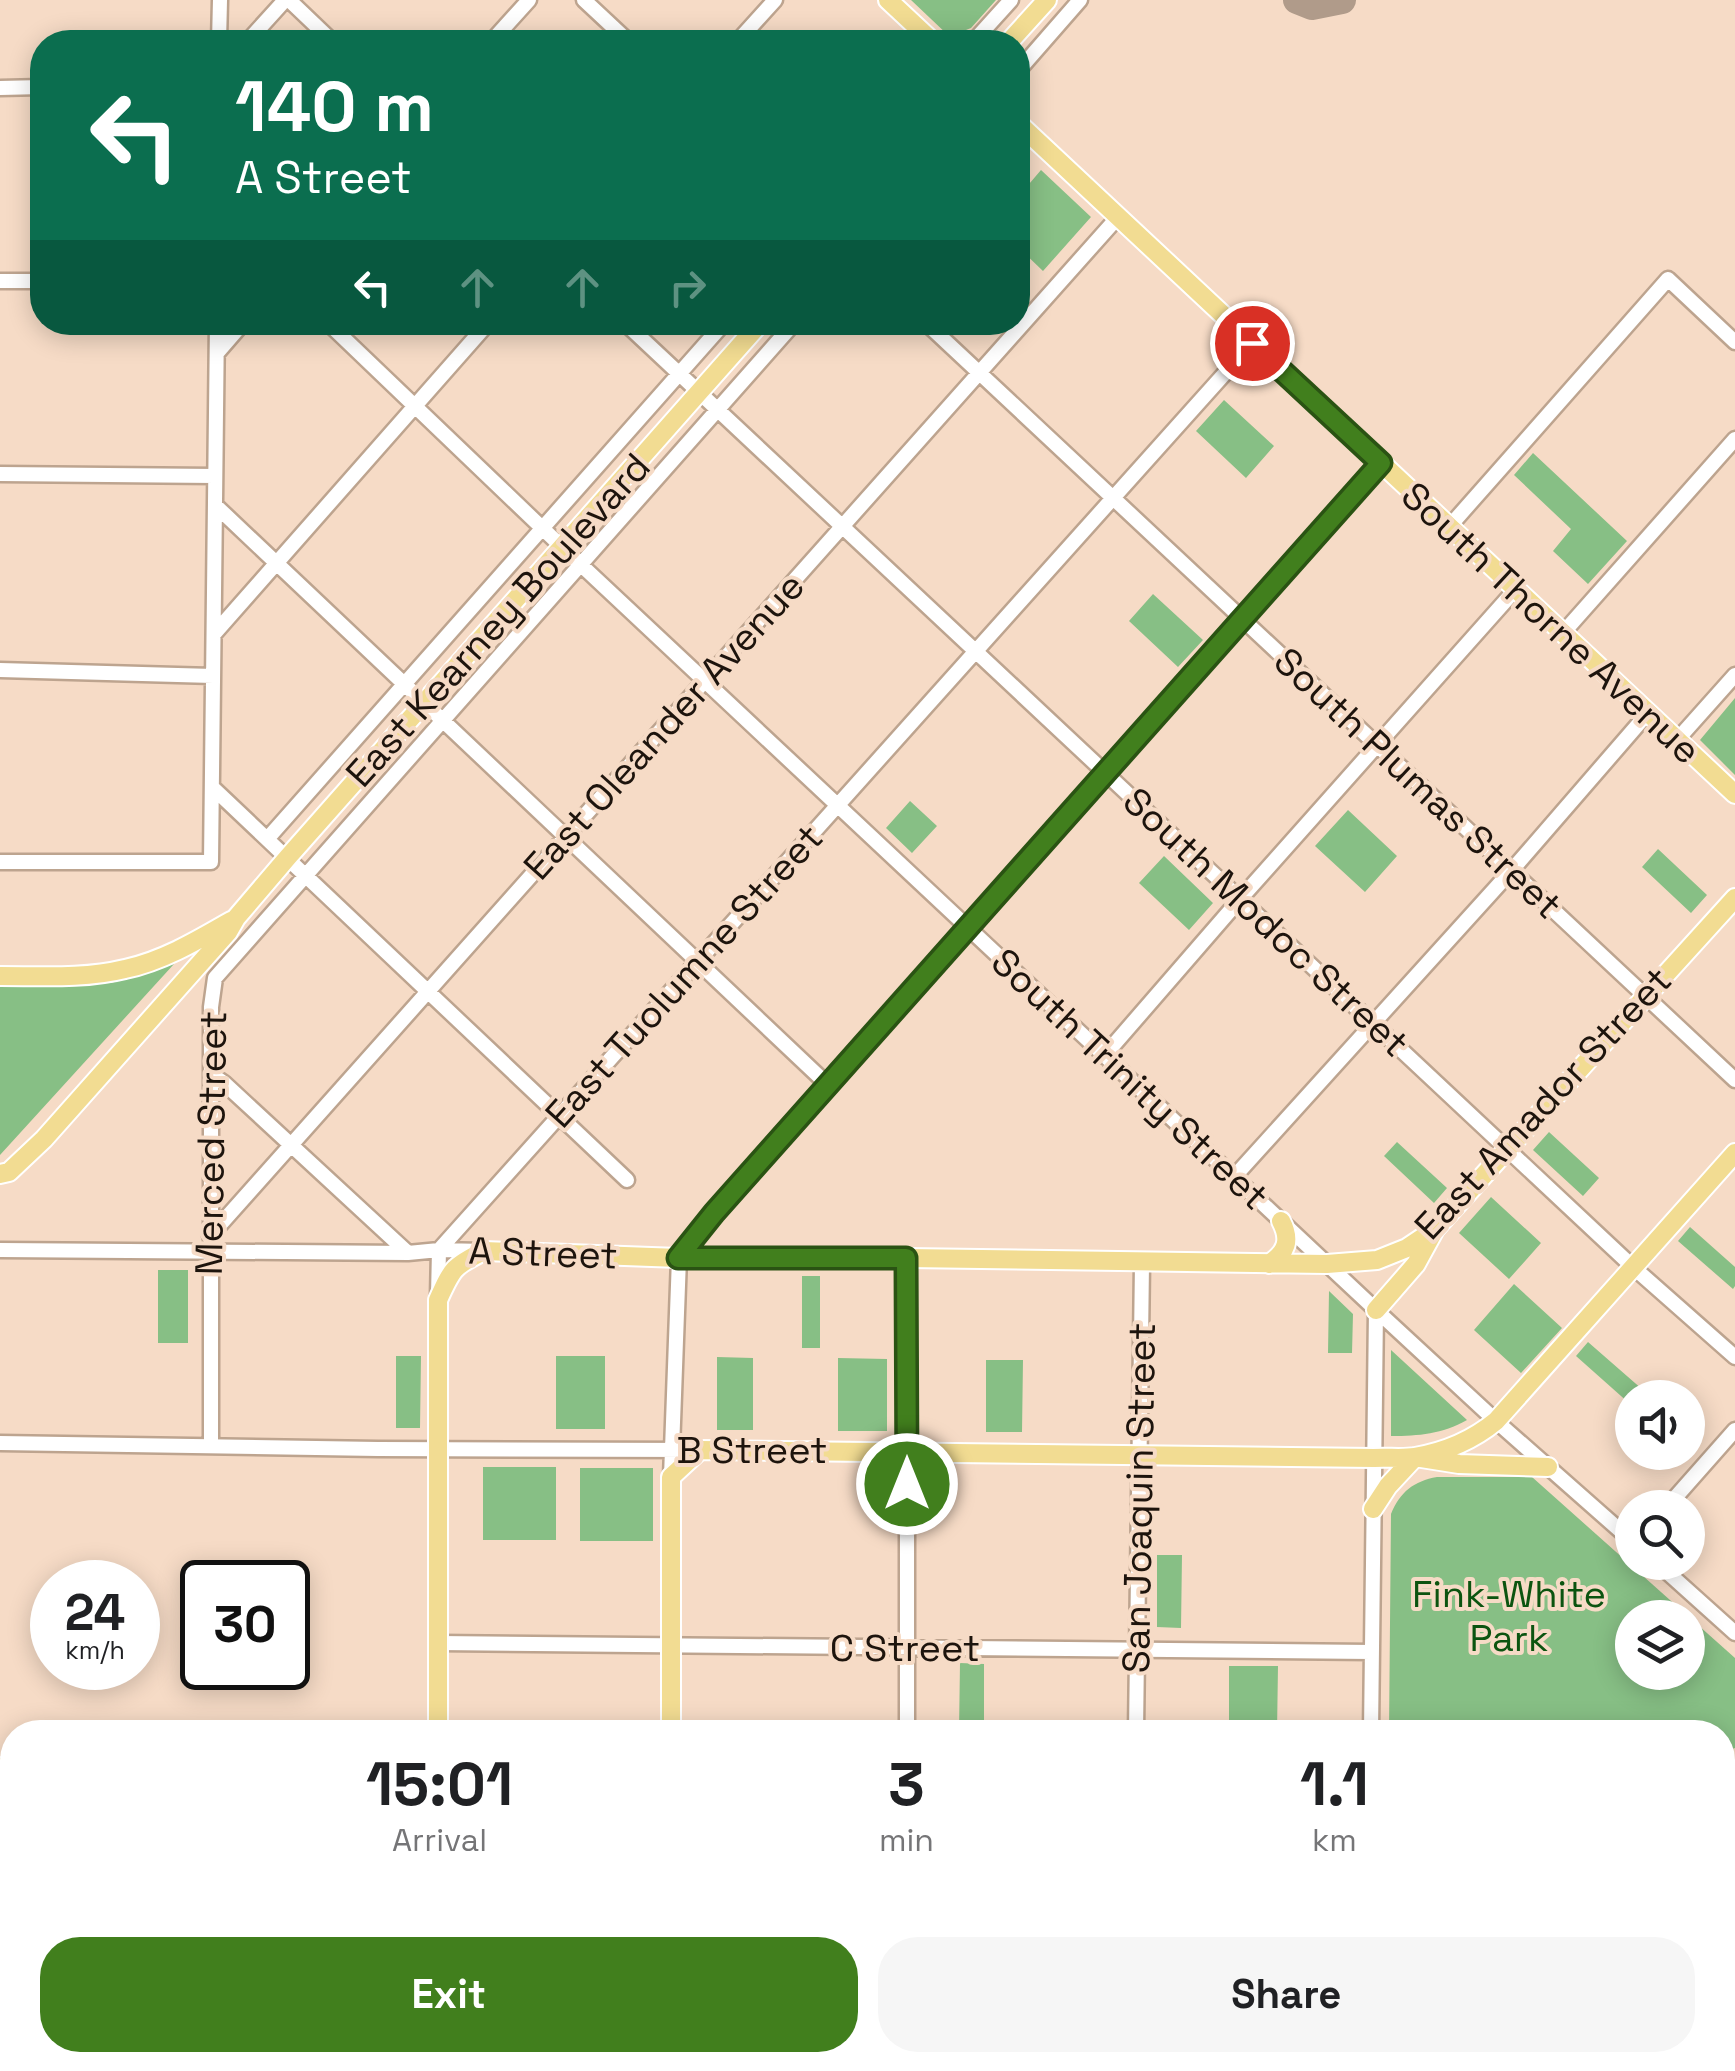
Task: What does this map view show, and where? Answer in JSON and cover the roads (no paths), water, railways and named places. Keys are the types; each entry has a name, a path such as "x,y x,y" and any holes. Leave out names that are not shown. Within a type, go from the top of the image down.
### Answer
{"main road":[{"path":"888,0 919,30"},
{"path":"1020,30 1047,0"},
{"name":"South Thorne Avenue","path":"1030,134 1735,794"},
{"name":"East Kearney Boulevard","path":"0,1174 9,1172 44,1139 750,335"},
{"name":"East Amador Street","path":"1326,1264 1377,1260 1407,1248 1434,1230 1735,898"},
{"name":"East Kearney Boulevard","path":"0,976 73,976 127,969 164,957 236,918"},
{"path":"0,1191 44,1139"},
{"path":"1496,1422 1735,1153"},
{"path":"1269,1264 1286,1247 1287,1232 1281,1221"},
{"path":"1376,1310 1416,1264 1434,1230"},
{"path":"438,1720 438,1300 450,1272 484,1251"},
{"name":"A Street","path":"484,1251 678,1258 1326,1264"},
{"name":"B Street","path":"700,1450 1415,1457 1469,1440 1496,1422"},
{"path":"671,1720 671,1477 700,1450"},
{"path":"1374,1509 1388,1486 1415,1457 1459,1464 1548,1467"}],"street":[{"path":"220,0 220,30"},
{"path":"258,30 287,0 320,30"},
{"path":"502,30 529,0"},
{"path":"584,0 616,30"},
{"path":"748,30 775,0"},
{"path":"984,30 1010,0"},
{"path":"1030,57 1080,0"},
{"path":"0,88 30,88"},
{"name":"East Oleander Avenue","path":"1030,316 1118,217"},
{"path":"1449,527 1668,279 1735,342"},
{"path":"0,281 30,282"},
{"path":"0,862 212,862 218,335"},
{"path":"218,352 233,335"},
{"name":"South Trinity Street","path":"341,335 1326,1264 1615,1526"},
{"path":"214,634 478,335"},
{"name":"South Modoc Street","path":"637,335 1633,1267 1735,1356"},
{"name":"East Kearney Boulevard","path":"268,838 713,335"},
{"name":"East Kearney Boulevard","path":"306,874 783,335"},
{"name":"South Plumas Street","path":"939,335 1735,1080"},
{"name":"East Oleander Avenue","path":"210,1243 565,836 1013,335"},
{"name":"East Tuolumne Street","path":"438,1250 1252,343"},
{"path":"1563,633 1735,439"},
{"path":"671,1477 678,1258 692,1238 1381,463"},
{"path":"0,474 215,476"},
{"path":"215,505 828,1085"},
{"path":"1104,1056 1516,589"},
{"path":"0,670 213,676"},
{"path":"1677,740 1735,675"},
{"path":"1234,1177 1512,870 1648,713"},
{"path":"212,787 626,1180"},
{"name":"Merced Street","path":"211,1446 212,988 220,971 306,874"},
{"path":"211,1074 408,1254"},
{"name":"A Street","path":"0,1250 210,1243 408,1254 484,1251"},
{"path":"438,1250 438,1300"},
{"path":"906,1258 907,1720"},
{"name":"San Joaquin Street","path":"1136,1720 1142,1263"},
{"path":"1371,1720 1376,1310"},
{"path":"1682,1490 1735,1430"},
{"name":"B Street","path":"0,1444 700,1450"},
{"path":"1676,1580 1735,1634"},
{"name":"C Street","path":"438,1643 1372,1652"}],"park label":[{"name":"Fink-White Park","path":"1509,1616"}]}
